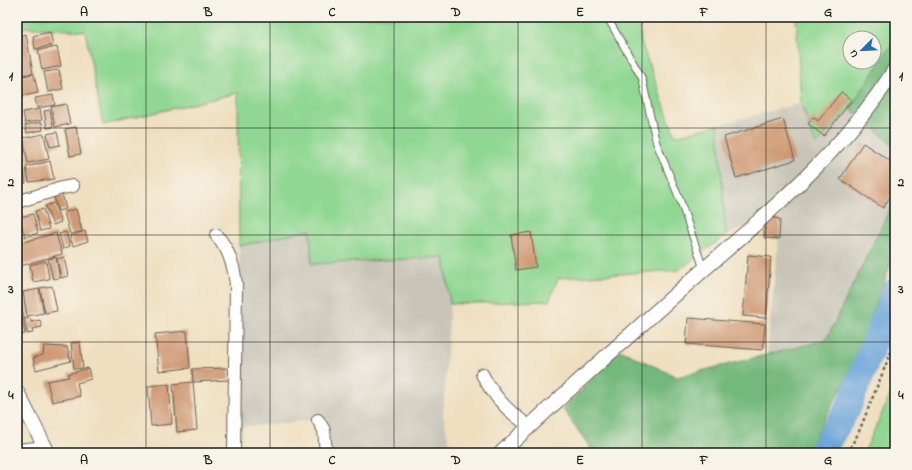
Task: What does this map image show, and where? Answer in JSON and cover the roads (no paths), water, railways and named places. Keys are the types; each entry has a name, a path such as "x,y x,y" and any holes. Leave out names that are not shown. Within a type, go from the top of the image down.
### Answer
{"street":[{"path":"500,453 820,164 862,115 895,69"},
{"path":"17,202 62,188 74,186"},
{"path":"216,235 228,256 235,273 236,284 234,453"},
{"path":"482,374 490,391 500,402 529,426"},
{"path":"17,392 47,450 17,450"},
{"path":"318,420 324,430 326,453"}],"lane":[{"path":"607,17 642,78 656,142 680,200 704,270"}],"waterway":[{"path":"821,453 848,408 895,291"}]}
